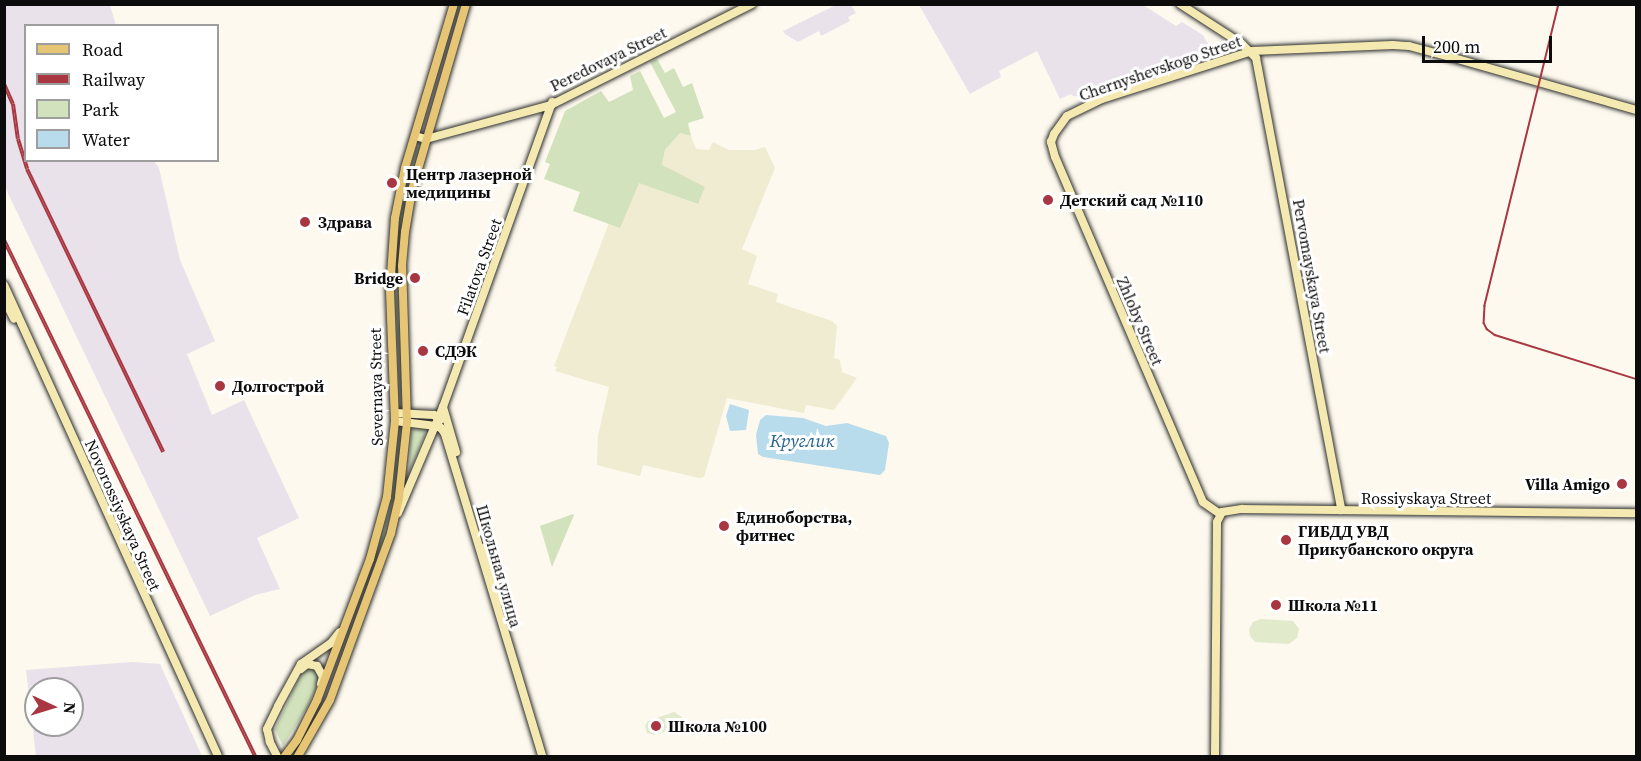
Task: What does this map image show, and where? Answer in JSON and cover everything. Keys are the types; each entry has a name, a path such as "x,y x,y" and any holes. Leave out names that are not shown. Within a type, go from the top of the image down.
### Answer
{"main road":[{"name":"Severnaya Street","path":"281,755 307,722 320,691 372,550 387,497 395,417 390,290 392,245 399,190 454,4"},
{"name":"Severnaya Street","path":"298,756 330,700 391,532 404,466 407,417 402,266 412,190 466,4"},
{"name":"Peredovaya Street","path":"416,134 427,136 538,110 745,4"},
{"path":"391,532 549,104 752,4"},
{"path":"1180,4 1252,51"},
{"name":"Chernyshevskogo Street","path":"1054,134 1067,116 1085,106 1252,51 1409,46 1636,110"},
{"name":"Pervomayskaya Street","path":"1252,51 1259,71 1277,161 1338,509"},
{"name":"Peredovaya Street","path":"427,136 549,104"},
{"name":"Filatova Street","path":"435,416 443,407 549,104"},
{"name":"Peredovaya Street","path":"538,110 543,117"},
{"path":"433,115 433,123 442,132"},
{"name":"Zhloby Street","path":"1054,134 1052,142 1054,156 1196,487 1203,502 1218,516"},
{"name":"Novorossiyskaya Street","path":"4,285 218,756"},
{"name":"Novorossiyskaya Street","path":"4,299 213,756"},
{"path":"443,407 479,537 546,756"},
{"path":"395,417 435,416 449,429"},
{"path":"407,417 431,425"},
{"name":"Школьная улица","path":"431,425 441,428 445,434 479,537 542,756"},
{"name":"Rossiyskaya Street","path":"1218,516 1224,507 1636,511"},
{"path":"1214,756 1218,516"},
{"path":"1214,756 1214,530 1218,516"},
{"path":"281,755 270,742 267,729 297,670 307,658 331,643 345,625"},
{"path":"281,755 272,736 272,726 302,667 312,663 321,670 320,691"}],"shaded area":[{"path":"5,4 110,5 116,24 24,24 24,162 155,162 159,168 180,260 215,341 187,354 212,415 244,400 299,518 257,538 280,589 255,595 210,616 5,187"},
{"path":"838,4 851,5 856,13 848,17 850,21 821,36 819,31 798,42 783,31"},
{"path":"919,5 1143,5 1176,26 1182,22 1203,35 1212,51 1200,56 1203,65 1086,104 1083,97 1071,94 1060,99 1037,51 999,71 1001,77 970,94"},
{"path":"680,133 691,136 696,149 709,150 713,142 729,150 755,150 765,147 775,168 742,249 757,256 748,284 778,294 776,302 832,321 837,326 834,358 840,360 842,372 857,378 834,410 806,405 804,413 727,398 704,477 699,478 643,465 640,476 597,465 598,436 609,387 555,371 557,367 554,366 609,223 620,227 638,182 697,204 705,187 662,166 665,150"},
{"path":"132,662 160,664 202,756 36,756 34,737 84,737 84,677 27,677 26,670"}],"green space":[{"path":"657,59 665,73 674,68 683,87 692,83 704,118 688,123 691,136 680,133 665,150 662,165 705,187 698,204 639,183 620,228 573,211 580,192 544,179 550,164 545,162 565,111 601,91 609,102 633,90 630,76 640,71 664,118 676,112 650,62"},
{"path":"421,146 406,207 401,407 394,281 397,235 407,180 416,147"},
{"path":"399,425 403,427 398,483 386,536 375,560 373,558 389,510 394,483"},
{"path":"415,427 424,427 425,434 409,473 411,432"},
{"path":"574,515 552,567 540,526"},
{"path":"1261,619 1293,621 1299,629 1297,638 1289,644 1255,642 1250,636 1249,629 1253,622"},
{"path":"309,667 315,668 319,675 317,685 308,706 283,746 275,729 302,672"},
{"path":"674,712 682,717 679,727 654,735 647,733 645,726 648,721"}],"water":[{"path":"730,404 749,410 746,430 730,431 726,416"},
{"name":"Круглик","path":"766,415 803,418 826,426 847,423 886,436 889,443 885,470 880,475 763,457 758,454 756,435 760,420"}],"tram line":[{"path":"1559,4 1485,306 1484,323 1487,329 1495,335 1636,379"}],"railway":[{"path":"4,84 13,104 18,139 24,159"},
{"path":"25,162 163,452"},
{"path":"4,240 255,756"}],"place":[{"name":"Центр лазерной медицины","path":"392,183"},
{"name":"Детский сад №110","path":"1048,200"},
{"name":"Здрава","path":"305,222"},
{"name":"Bridge","path":"415,278"},
{"name":"СДЭК","path":"423,351"},
{"name":"Долгострой","path":"220,386"},
{"name":"Villa Amigo","path":"1622,484"},
{"name":"Единоборства, фитнес","path":"724,526"},
{"name":"ГИБДД УВД Прикубанского округа","path":"1286,540"},
{"name":"Школа №11","path":"1276,605"},
{"name":"Школа №100","path":"656,726"}]}
